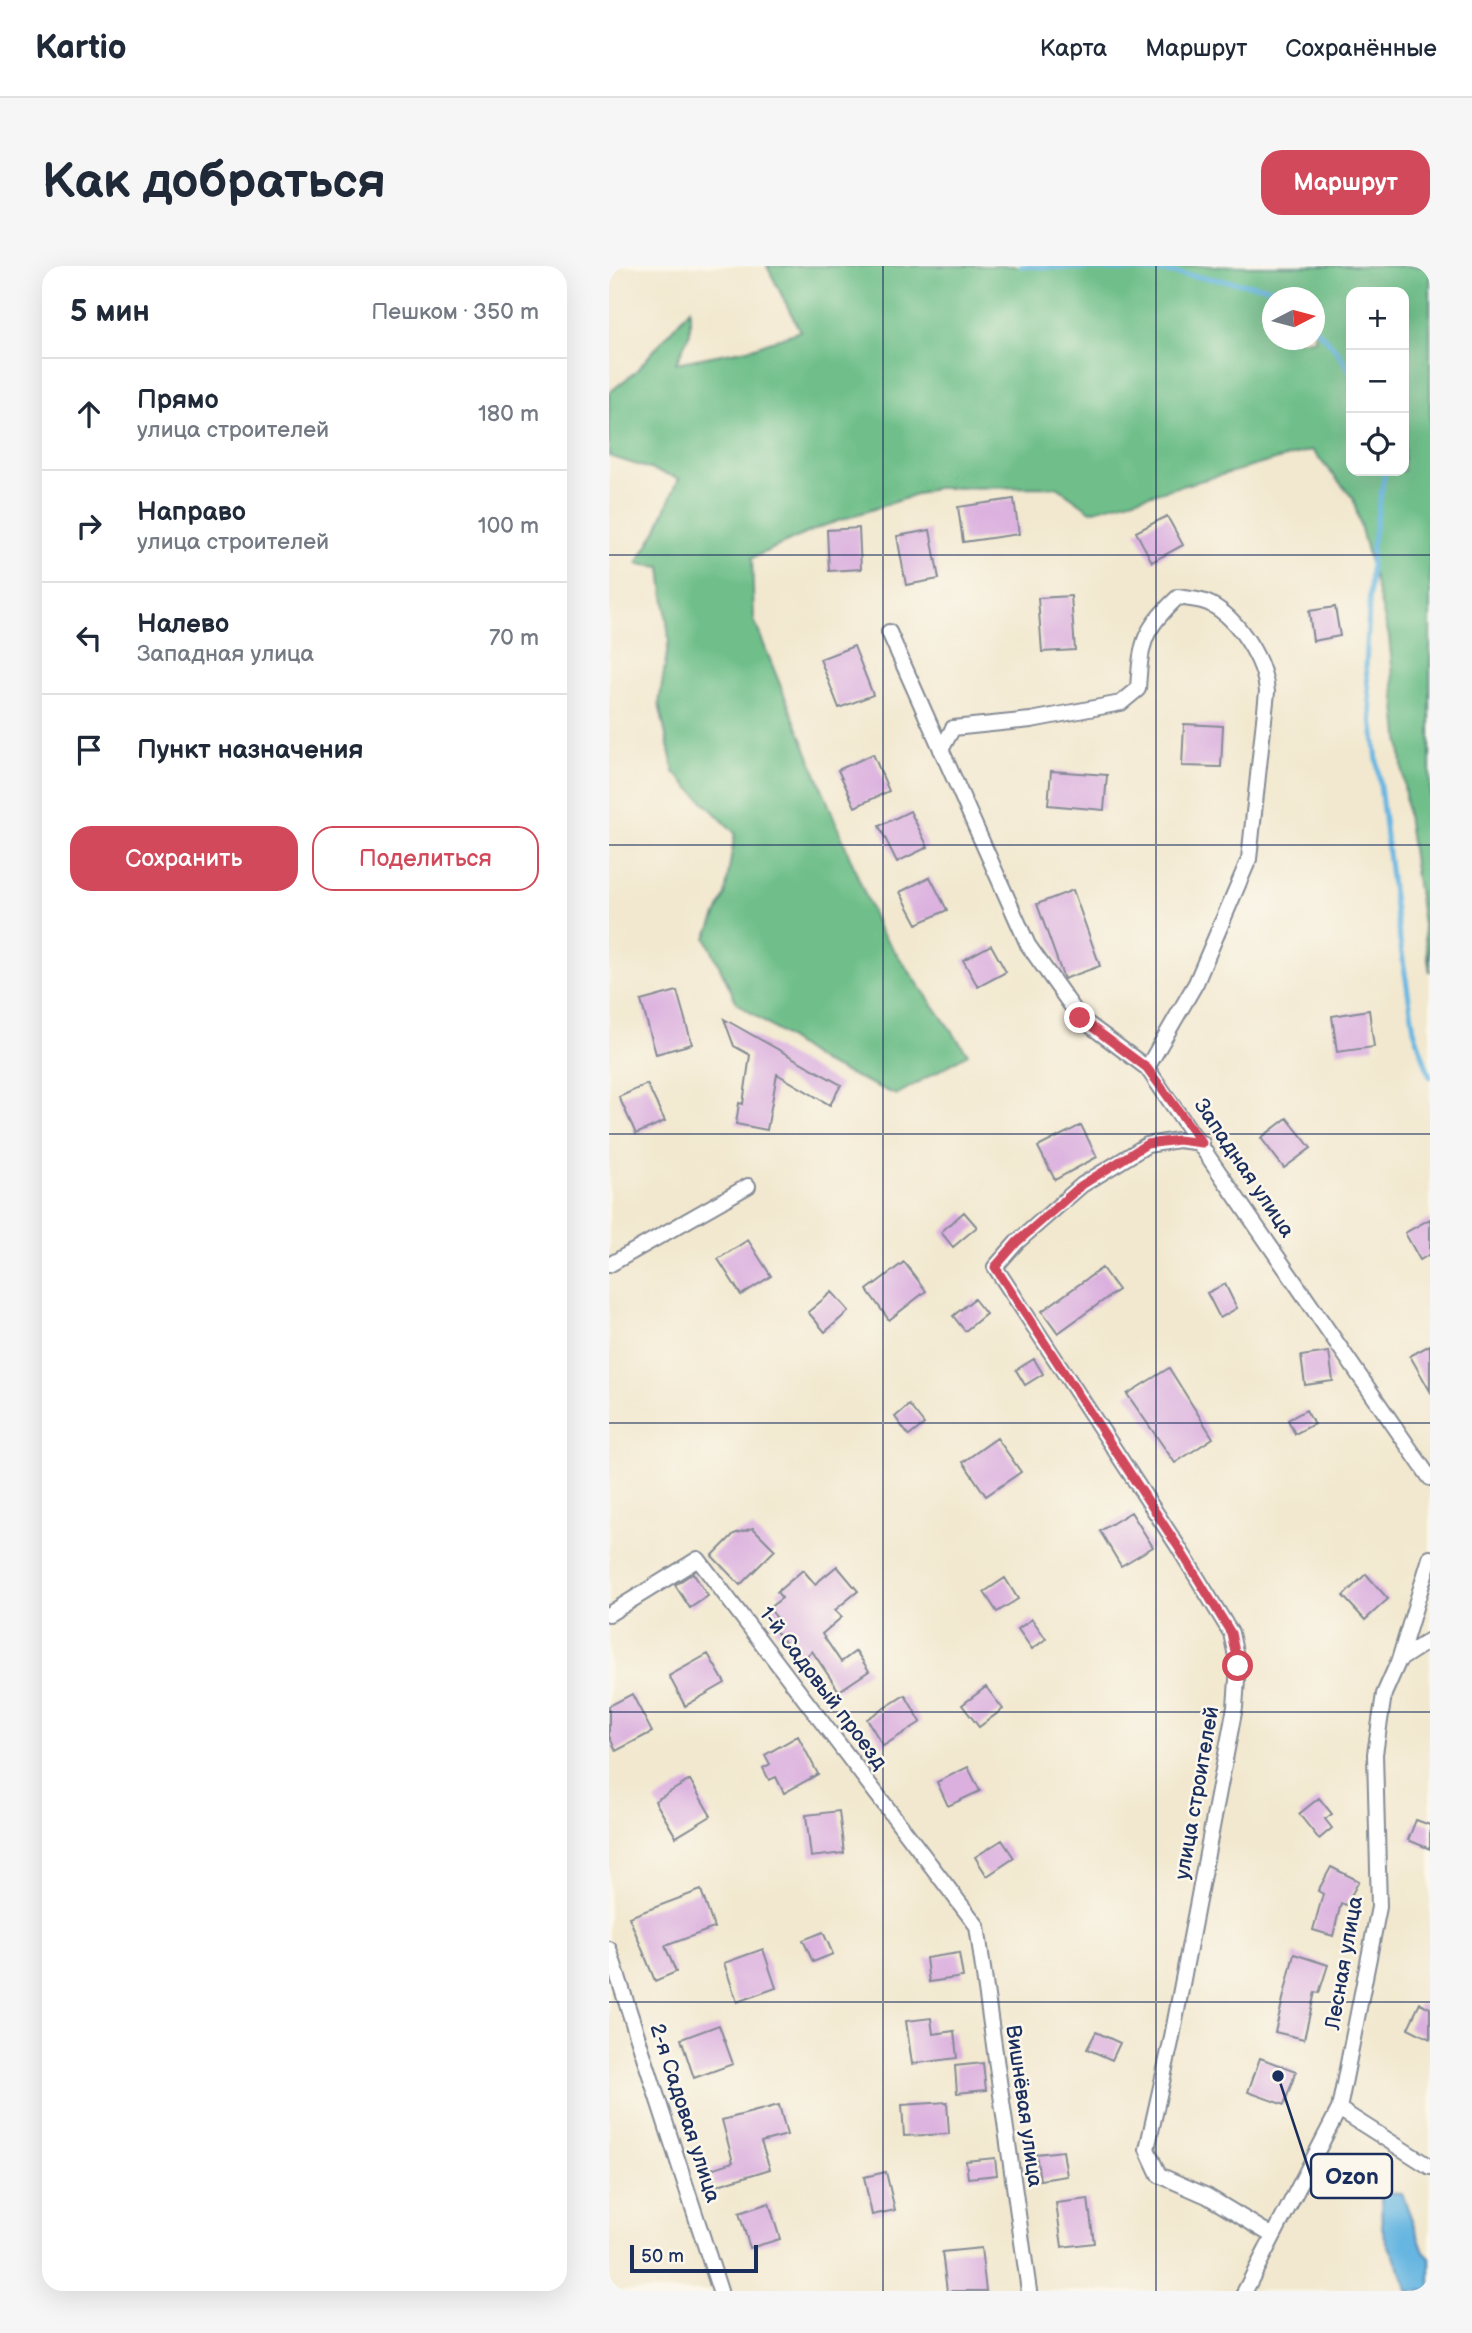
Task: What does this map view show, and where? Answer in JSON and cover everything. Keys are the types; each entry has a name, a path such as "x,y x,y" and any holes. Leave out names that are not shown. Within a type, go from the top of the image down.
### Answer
{"street":[{"path":"941,750 953,729 1031,720 1121,703 1138,689 1141,648 1153,620 1178,597 1209,603 1231,619 1266,672 1267,692 1249,859 1196,983 1147,1068"},
{"name":"Западная улица","path":"889,632 1028,946 1080,1018 1147,1068 1202,1143 1430,1478"},
{"name":"улица строителей","path":"1202,1143 1178,1140 1147,1144 1082,1185 1017,1242 995,1267 1177,1545 1231,1633 1238,1666 1235,1707 1171,2042 1147,2149 1159,2175 1207,2196 1273,2235"},
{"path":"609,1265 748,1186"},
{"path":"1399,1660 1430,1558"},
{"name":"1-й Садовый проезд","path":"609,1614 698,1559 977,1926"},
{"path":"1399,1660 1430,1640"},
{"name":"Лесная улица","path":"1245,2291 1339,2109 1379,1907 1375,1754 1384,1694 1399,1660"},
{"name":"Вишнёвая улица","path":"977,1926 1028,2291"},
{"name":"2-я Садовая улица","path":"609,1949 720,2291"},
{"path":"1339,2109 1430,2166"}],"green space":[{"path":"767,266 1430,266 1430,972 1407,815 1389,636 1353,498 1312,450 1091,511 1057,487 936,488 820,527 752,558 754,620 879,929 968,1054 896,1095 822,1062 737,1003 706,938 725,895 735,833 674,772 659,704 669,640 661,567 637,564 657,529 679,478 609,456 609,393 636,371 690,309 690,333 676,363 752,348 800,331"}],"water":[{"path":"1380,2192 1402,2193 1424,2252 1430,2258 1430,2291 1407,2291 1403,2275 1383,2231"}],"building":[{"path":"1014,499 1019,534 963,542 958,507"},
{"path":"1167,516 1183,545 1152,562 1136,532"},
{"path":"859,528 861,569 829,571 827,530"},
{"path":"930,530 939,579 906,585 897,536"},
{"path":"1071,596 1075,650 1042,652 1038,598"},
{"path":"1335,607 1340,636 1313,641 1309,611"},
{"path":"854,646 873,695 839,708 820,659"},
{"path":"1184,724 1223,726 1221,767 1182,766"},
{"path":"873,754 889,791 855,807 838,770"},
{"path":"1051,771 1107,775 1104,810 1048,805"},
{"path":"910,811 928,847 897,862 879,826"},
{"path":"930,877 947,910 917,924 900,892"},
{"path":"1073,890 1100,966 1064,979 1037,904"},
{"path":"991,945 1006,972 978,987 963,960"},
{"path":"677,991 692,1044 656,1054 641,1001"},
{"path":"1369,1010 1374,1047 1337,1052 1332,1016"},
{"path":"724,1019 841,1085 830,1105 777,1074 767,1130 736,1124 739,1103 743,1104 750,1055 734,1046"},
{"path":"647,1084 665,1121 636,1134 619,1097"},
{"path":"1287,1118 1311,1148 1284,1168 1261,1138"},
{"path":"1081,1125 1097,1157 1055,1180 1038,1147"},
{"path":"964,1212 977,1227 953,1247 941,1232"},
{"path":"1430,1219 1430,1254 1420,1260 1405,1233"},
{"path":"748,1240 771,1276 741,1295 718,1259"},
{"path":"904,1262 926,1291 889,1320 867,1290"},
{"path":"1102,1268 1118,1290 1058,1333 1042,1311"},
{"path":"1225,1284 1237,1308 1220,1318 1207,1293"},
{"path":"832,1292 849,1311 825,1332 808,1312"},
{"path":"974,1299 986,1314 965,1331 953,1316"},
{"path":"1430,1345 1430,1391 1410,1356"},
{"path":"1329,1352 1333,1381 1305,1385 1301,1356"},
{"path":"1034,1359 1043,1374 1025,1385 1016,1370"},
{"path":"1169,1368 1213,1438 1175,1463 1127,1394"},
{"path":"909,1405 924,1424 909,1436 895,1417"},
{"path":"1306,1410 1314,1424 1295,1434 1288,1420"},
{"path":"997,1438 1021,1472 986,1496 963,1462"},
{"path":"1131,1512 1153,1547 1121,1566 1100,1531"},
{"path":"753,1528 775,1550 740,1585 712,1556 734,1534"},
{"path":"837,1566 858,1591 835,1610 842,1617 822,1634 841,1662 856,1651 869,1671 839,1691 812,1651 801,1661 773,1628 780,1622 769,1608 782,1598 777,1592 803,1570 815,1584"},
{"path":"693,1573 708,1596 690,1608 675,1585"},
{"path":"1366,1574 1388,1599 1365,1620 1343,1596"},
{"path":"1005,1578 1018,1599 997,1612 984,1592"},
{"path":"1032,1619 1046,1639 1032,1649 1018,1629"},
{"path":"708,1654 725,1683 685,1706 669,1676"},
{"path":"986,1687 1003,1709 979,1727 962,1705"},
{"path":"632,1694 652,1732 616,1751 609,1736 609,1706"},
{"path":"905,1695 921,1722 883,1746 867,1719"},
{"path":"798,1736 818,1774 784,1793 776,1777 769,1780 763,1768 770,1764 765,1755"},
{"path":"968,1767 980,1791 948,1806 937,1782"},
{"path":"690,1780 711,1816 676,1837 655,1801"},
{"path":"1319,1798 1332,1814 1325,1819 1332,1828 1319,1839 1299,1814"},
{"path":"839,1811 844,1853 811,1857 806,1815"},
{"path":"1416,1820 1430,1825 1430,1849 1408,1840"},
{"path":"1002,1840 1014,1858 987,1876 975,1857"},
{"path":"1331,1867 1359,1881 1346,1905 1341,1903 1333,1936 1313,1930 1323,1894 1318,1891"},
{"path":"701,1890 714,1928 665,1946 676,1972 655,1981 629,1917"},
{"path":"823,1932 833,1954 813,1962 803,1940"},
{"path":"763,1949 776,1988 737,2002 724,1963"},
{"path":"959,1953 963,1977 929,1982 926,1958"},
{"path":"1294,1954 1328,1965 1319,1993 1315,1992 1304,2039 1275,2032"},
{"path":"1420,2003 1430,2008 1430,2039 1408,2028"},
{"path":"931,2018 933,2034 954,2031 957,2058 912,2064 906,2021"},
{"path":"719,2025 733,2064 694,2078 681,2039"},
{"path":"1096,2032 1120,2043 1112,2060 1087,2049"},
{"path":"1260,2058 1296,2071 1284,2105 1248,2092"},
{"path":"983,2063 986,2090 957,2093 955,2066"},
{"path":"947,2102 949,2134 904,2136 902,2105"},
{"path":"779,2105 787,2135 761,2142 770,2169 715,2186 711,2169 733,2162 722,2120"},
{"path":"1063,2151 1067,2176 1040,2180 1036,2154"},
{"path":"995,2158 997,2175 968,2178 966,2161"},
{"path":"886,2172 895,2210 872,2215 864,2177"},
{"path":"1088,2199 1094,2243 1062,2247 1056,2203"},
{"path":"769,2203 780,2239 750,2248 739,2213"},
{"path":"981,2248 986,2291 947,2291 942,2252"}],"waterway":[{"path":"1021,266 1167,272 1266,287"},
{"path":"1325,338 1346,365"},
{"path":"1384,476 1372,546 1366,668 1394,903 1414,1030 1430,1077"}],"place":[{"name":"Ozon","path":"1278,2076"}],"route":[{"path":"1080,1018 1147,1068 1202,1143 1178,1140 1147,1144 1082,1185 1017,1242 995,1267 1177,1545 1231,1633 1238,1666"}]}
